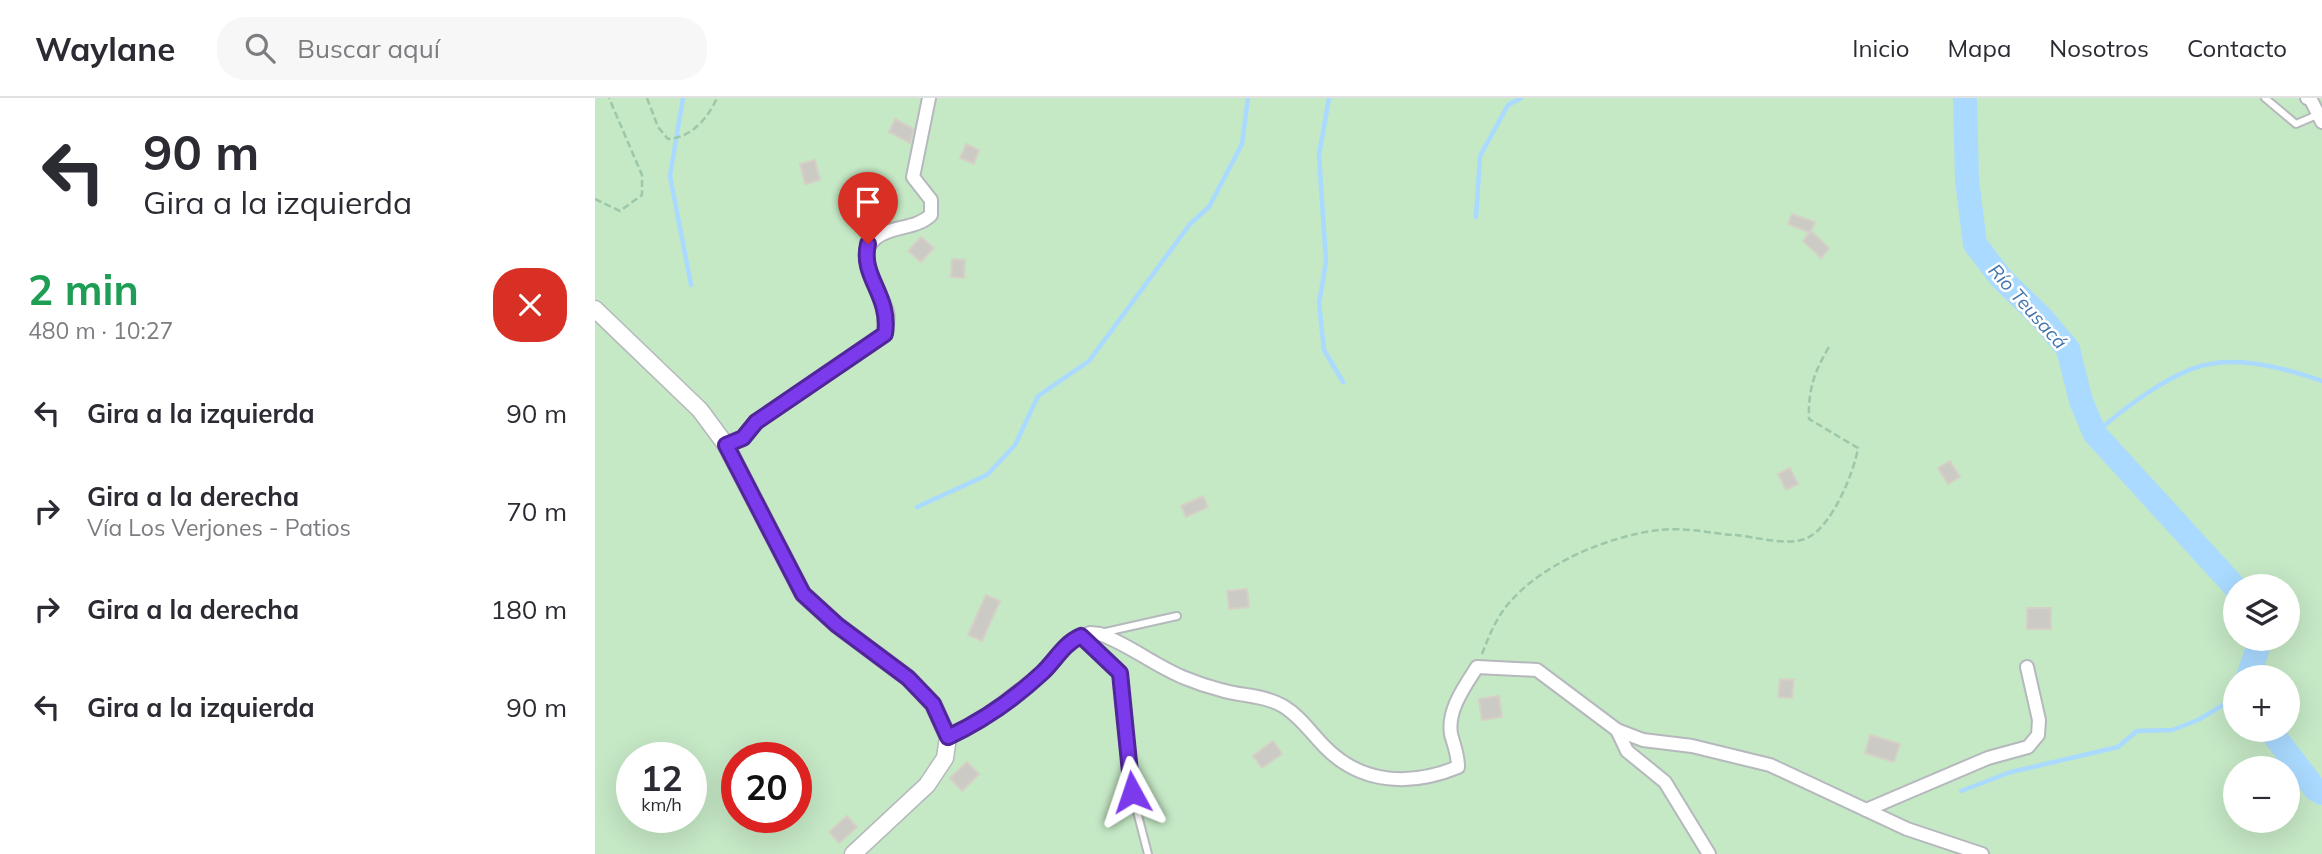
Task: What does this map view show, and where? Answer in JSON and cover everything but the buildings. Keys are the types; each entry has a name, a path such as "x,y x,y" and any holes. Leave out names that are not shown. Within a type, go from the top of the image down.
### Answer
{"street":[{"path":"726,445 743,438 756,422 885,334 888,315 865,259 868,244 881,234 921,225 931,215 931,200 913,177 929,98"},
{"path":"595,309 700,410 726,445 803,594 837,625 908,678 933,704 948,737 945,758 927,785 853,854"},
{"path":"948,737 977,723 1042,673 1069,642 1081,636 1100,634 1183,677 1221,691 1283,705 1305,724 1326,749 1364,775 1390,779 1436,776 1458,767 1458,755 1451,732 1453,709 1477,667 1537,670 1617,730 1643,740 1692,746 1770,765 1907,829 1982,854"},
{"path":"1865,810 1988,758 2028,747 2038,735 2039,720 2027,667"},
{"path":"1617,730 1627,751 1665,782 1709,854"}],"lane":[{"path":"2265,98 2296,124 2316,108"},
{"path":"1100,634 1177,616"},
{"path":"1081,636 1120,673 1132,792 1148,854"}],"path":[{"path":"595,199 620,211 642,195 642,175 609,98"},
{"path":"647,98 658,127 668,139 683,138 707,117 717,98"},
{"path":"1477,667 1492,628 1510,601 1555,566 1614,538 1662,530 1770,540 1806,538 1822,527 1855,466 1858,448 1809,419 1808,399 1813,374 1829,348"}],"green space":[{"path":"595,98 2322,98 2322,854 595,854"}],"waterway":[{"path":"683,98 670,176 691,285"},
{"path":"917,507 987,475 1015,445 1038,396 1089,361 1190,224 1209,207 1242,144 1248,98"},
{"path":"1329,98 1319,155 1326,262 1319,303 1324,350 1343,382"},
{"path":"1476,217 1480,156 1508,105 1521,98"},
{"name":"Río Teusacá","path":"1965,98 1967,180 1975,244 2001,278 2041,317 2068,349 2081,401 2095,434 2223,574"},
{"path":"2095,434 2118,414 2162,384 2205,365 2249,363 2280,368 2322,381"},
{"name":"Río Teusacá","path":"2252,665 2257,651"},
{"path":"1961,791 2011,772 2118,747 2137,731 2172,730 2198,720 2223,705"},
{"name":"Río Teusacá","path":"2279,742 2315,789 2322,793"}],"route":[{"path":"868,244 865,259 888,315 885,334 860,348 756,422 743,438 726,445 803,594 837,625 908,678 933,704 948,737 977,723 1042,673 1069,642 1081,636 1094,647 1120,673 1132,792"}]}
